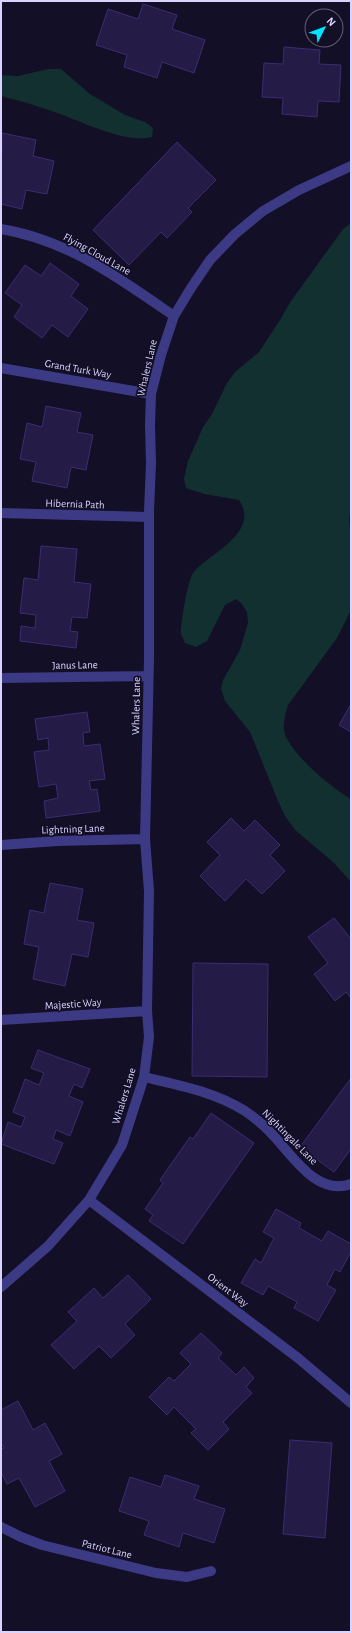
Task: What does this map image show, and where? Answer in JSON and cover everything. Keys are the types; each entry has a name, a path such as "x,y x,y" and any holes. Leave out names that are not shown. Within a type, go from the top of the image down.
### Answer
{"street":[{"name":"Whalers Lane","path":"1,1287 48,1246 89,1200 122,1145 144,1077 149,1037 147,1011 149,891 145,839 151,394 161,355 174,316 210,260 235,234 263,211 293,193 351,166"},
{"name":"Flying Cloud Lane","path":"1,229 46,240 80,256 114,274 174,316"},
{"name":"Grand Turk Way","path":"1,368 151,394"},
{"name":"Hibernia Path","path":"1,513 149,517"},
{"name":"Janus Lane","path":"1,678 148,676"},
{"name":"Lightning Lane","path":"1,845 57,841 145,839"},
{"name":"Majestic Way","path":"1,1020 147,1011"},
{"name":"Nightingale Lane","path":"144,1077 194,1088 231,1103 259,1122 272,1133 306,1172 327,1184 341,1187 351,1184"},
{"name":"Orient Way","path":"89,1200 298,1358 351,1403"},
{"name":"Patriot Lane","path":"1,1527 42,1545 156,1573 187,1577 211,1570"}],"green space":[{"path":"48,69 61,69 90,94 125,115 145,122 153,128 152,137 131,138 106,132 46,109 1,96 1,75 18,76"},
{"path":"351,223 351,507 349,518 351,541 351,610 337,638 288,705 284,729 286,738 301,758 322,778 351,799 351,882 333,862 295,830 285,816 250,732 225,701 221,689 223,680 240,650 248,623 247,612 241,603 236,599 225,605 207,641 196,647 185,643 181,634 185,603 193,573 200,565 230,541 238,532 243,523 244,512 239,500 204,494 186,488 184,479 188,461 203,427 212,414 227,383 235,372 259,352 291,301 343,229"}],"building":[{"path":"143,4 177,15 172,29 205,40 194,73 162,62 157,78 124,67 127,55 96,45 108,9 138,19"},
{"path":"284,47 320,50 319,64 341,65 339,102 318,101 317,117 282,114 283,98 262,97 264,63 283,64"},
{"path":"2,133 36,140 33,156 54,161 47,194 26,190 22,209 1,204"},
{"path":"177,142 216,180 188,208 192,212 167,238 161,232 129,265 93,230"},
{"path":"50,263 79,284 71,296 88,309 68,337 52,325 42,338 14,317 22,305 5,293 25,265 41,276"},
{"path":"46,406 81,413 77,432 93,435 86,470 71,467 67,488 32,481 36,462 20,459 27,423 42,427"},
{"path":"41,546 77,549 74,582 91,584 87,618 72,617 70,631 78,632 76,648 20,641 21,626 35,628 36,615 20,613 24,578 38,580"},
{"path":"351,704 351,732 339,725"},
{"path":"87,712 90,732 83,733 84,746 100,744 105,779 89,781 91,790 97,789 100,811 46,818 44,801 58,798 56,784 39,787 34,752 49,750 48,738 38,740 35,719"},
{"path":"231,818 244,831 255,820 280,845 270,855 285,871 262,894 246,879 225,901 200,876 220,855 207,842"},
{"path":"50,883 83,889 77,920 94,923 88,957 72,954 65,986 33,979 39,947 24,944 30,910 44,913"},
{"path":"334,918 351,939 351,998 346,992 335,1001 314,974 328,963 308,937"},
{"path":"193,963 268,964 267,1077 192,1076"},
{"path":"38,1050 90,1069 82,1088 74,1084 69,1096 83,1102 70,1136 56,1130 53,1139 63,1143 54,1164 1,1144 8,1122 21,1127 25,1117 13,1112 25,1079 39,1085 44,1073 31,1068"},
{"path":"351,1078 351,1149 334,1172 300,1147"},
{"path":"211,1113 254,1143 183,1244 149,1221 153,1215 145,1209 163,1183 160,1180 190,1137 193,1139"},
{"path":"276,1209 301,1223 299,1228 322,1241 328,1231 351,1244 351,1252 340,1272 335,1269 327,1285 336,1290 318,1321 294,1308 297,1302 268,1286 263,1295 241,1283 255,1259 261,1263 274,1238 263,1232"},
{"path":"128,1275 151,1299 125,1324 135,1335 111,1358 99,1346 74,1369 51,1345 77,1321 68,1312 94,1288 103,1298"},
{"path":"201,1333 222,1353 218,1358 236,1375 244,1367 254,1378 246,1387 252,1393 223,1422 229,1429 208,1450 191,1433 196,1429 174,1407 167,1415 149,1397 169,1377 174,1381 191,1364 180,1353"},
{"path":"18,1401 33,1430 45,1423 62,1454 49,1461 65,1491 35,1507 19,1478 7,1484 1,1472 1,1449 4,1448 1,1443 1,1410"},
{"path":"290,1440 332,1443 325,1538 283,1534"},
{"path":"165,1475 199,1486 194,1499 225,1509 214,1543 183,1533 179,1547 144,1535 149,1521 119,1511 130,1477 161,1487"}]}
